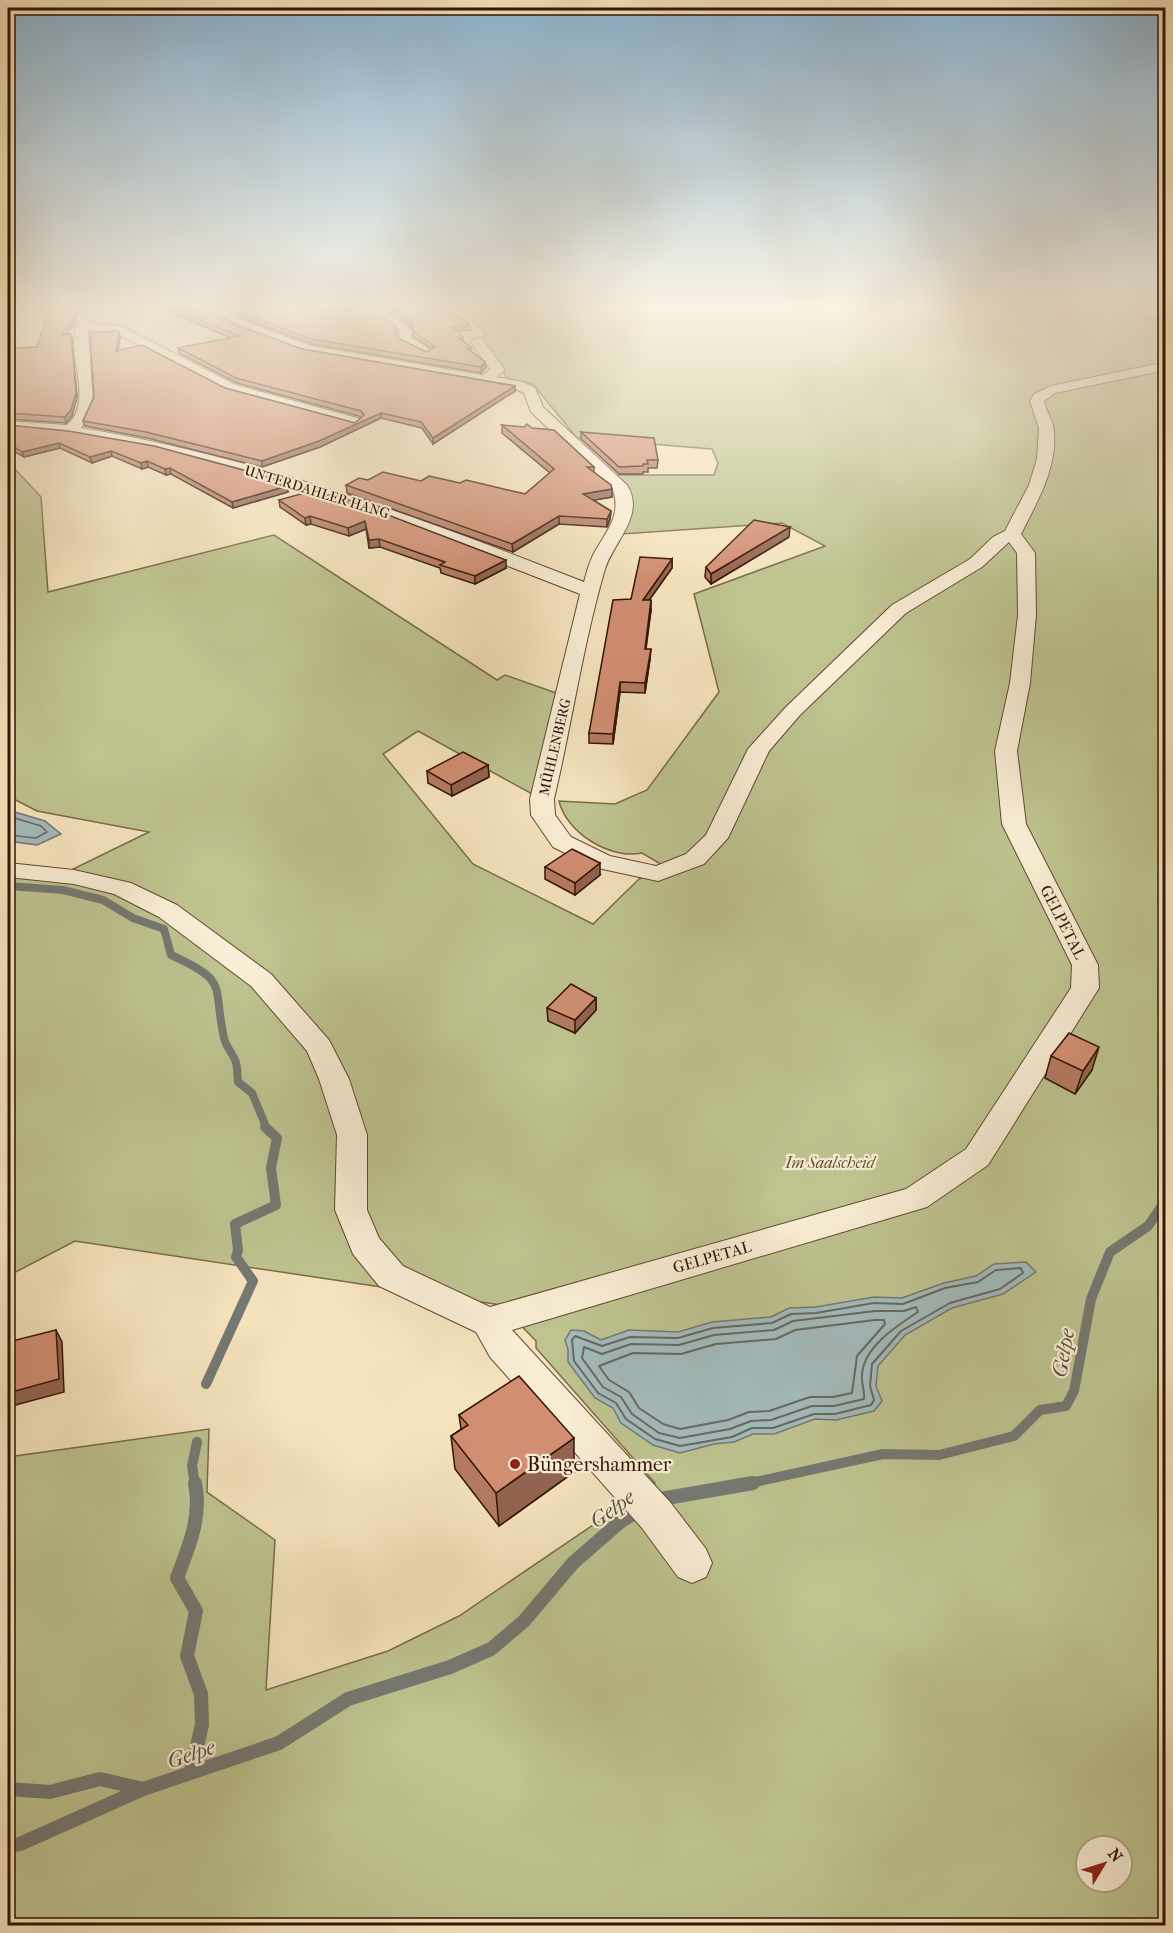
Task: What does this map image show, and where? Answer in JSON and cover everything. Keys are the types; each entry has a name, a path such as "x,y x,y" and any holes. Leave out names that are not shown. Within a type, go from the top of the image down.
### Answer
{"street":[{"path":"70,430 81,424 85,399"},
{"path":"272,399 356,422"},
{"name":"MÜHLENBERG","path":"533,399 536,409 621,488 627,500 626,516 600,557 590,591 542,799 543,815 562,842 602,862 658,874 695,859 716,838 759,749 842,661 898,609 976,562 999,541 1012,534"},
{"path":"1012,534 1032,494 1043,464 1048,430 1037,406 1039,399"},
{"name":"UNTERDAHLER HANG","path":"8,424 70,430 158,445 340,496 472,544 590,591"},
{"name":"GELPETAL","path":"488,1322 916,1198 977,1157 1084,988 1085,965 1014,824 1006,751 1020,683 1027,615 1026,553 1012,534"},
{"path":"8,870 74,876 122,888 168,911 261,980 319,1047 340,1096 352,1135 351,1210 365,1245 392,1276 488,1322 503,1346 646,1504 692,1563"}],"green space":[{"name":"Im Saalscheid","path":"545,399 1165,399 1165,1925 8,1925 8,1457 209,1429 207,1492 275,1540 266,1690 388,1651 459,1616 655,1483 536,1348 536,1341 501,1305 75,1241 8,1276 8,869 59,876 149,832 37,811 8,796 8,466 14,468 41,497 48,592 274,535 497,680 505,675 559,694 532,794 418,731 383,754 473,864 593,924 639,879 664,866 642,853 617,852 591,841 570,823 559,801 615,804 647,790 719,692 694,594 825,546 782,523 622,534 611,475 714,475 718,463 712,449 577,438"}],"water":[{"path":"8,810 45,821 61,834 37,845 8,841"},
{"path":"1026,1262 1036,1272 1003,1294 952,1308 905,1335 878,1366 876,1386 882,1401 874,1411 836,1420 815,1419 774,1434 753,1434 734,1442 714,1444 680,1453 653,1445 621,1423 613,1408 595,1398 568,1362 565,1340 571,1330 584,1331 601,1340 629,1330 678,1332 712,1322 771,1317 789,1308 816,1307 874,1297 902,1298 944,1283 976,1276 994,1264"}],"building":[{"path":"8,399 74,399 71,410 65,417 8,413"},
{"path":"93,399 267,399 355,423 364,415 361,411 316,399 494,399 433,438 421,422 381,413 319,441 262,461 146,432 83,421"},
{"path":"527,424 532,428 554,430 594,467 587,467 611,485 612,489 583,494 611,511 607,519 559,516 512,544 346,485 359,478 368,480 383,472 421,481 429,476 460,483 466,480 525,494 554,469 502,425 524,427"},
{"path":"8,425 68,431 154,446 277,479 287,486 232,502 170,468 165,469 147,461 141,463 111,451 90,457 59,443 22,452 8,443"},
{"path":"581,432 654,438 658,460 647,460 648,464 643,464 643,466 619,467"},
{"path":"315,490 325,496 333,494 506,560 475,576 440,565 445,562 379,539 369,540 365,521 348,528 310,516 305,518 279,500"},
{"path":"754,520 790,527 711,574 706,567"},
{"path":"640,557 672,559 643,600 651,600 645,649 651,649 645,683 620,682 613,734 589,733 613,600 631,599"},
{"path":"463,752 488,765 451,785 427,771"},
{"path":"572,849 600,863 575,883 545,867"},
{"path":"571,984 596,998 575,1020 547,1008"},
{"path":"1069,1033 1099,1047 1083,1071 1051,1056"},
{"path":"56,1330 59,1379 8,1393 8,1342"},
{"path":"519,1376 574,1438 496,1493 451,1436 468,1425 459,1415"}],"waterway":[{"path":"8,886 63,890 103,900 133,918 164,929 171,955 202,972 211,979 215,986 224,1038 235,1060 238,1082 252,1093 267,1129"},
{"path":"206,1384 253,1281 236,1257 238,1250 235,1224 276,1205 271,1168 277,1138 267,1129"},
{"name":"Gelpe","path":"746,1484 883,1454 939,1455 1014,1436 1040,1410 1066,1406 1074,1391 1091,1299 1110,1252 1148,1226 1166,1200"},
{"path":"195,1484 192,1466 197,1442"},
{"path":"191,1771 202,1725 201,1694 187,1656 196,1611 177,1578 196,1520 195,1483"},
{"name":"Gelpe","path":"655,1500 753,1483"},
{"name":"Gelpe","path":"143,1789 279,1743 348,1699 450,1667 491,1649 524,1621 573,1563 620,1522 639,1510"},
{"path":"8,1789 50,1792 100,1779 143,1789"},
{"name":"Gelpe","path":"8,1846 20,1844 143,1789"}],"place":[{"name":"Büngershammer","path":"515,1464"}]}
